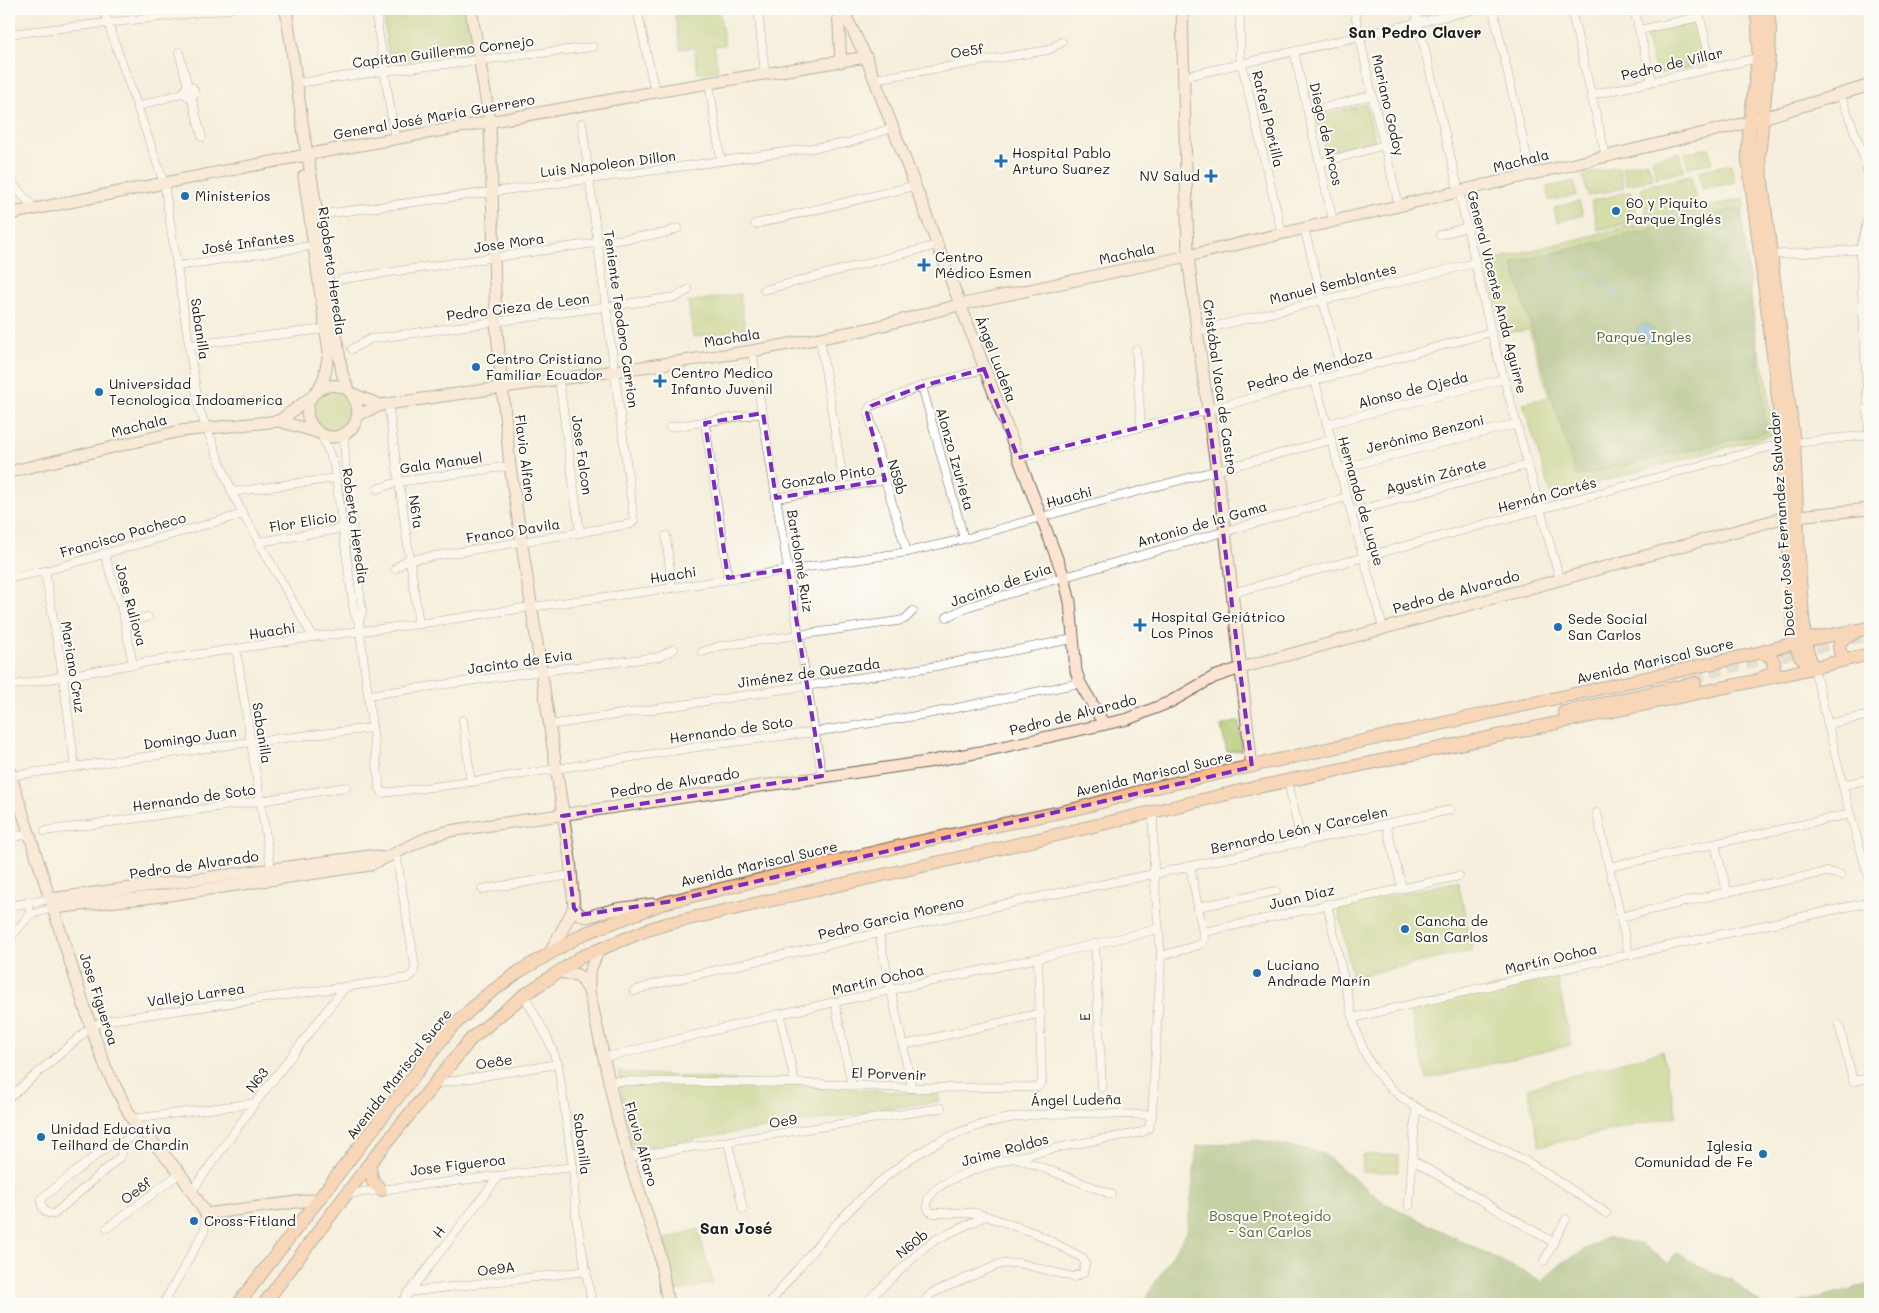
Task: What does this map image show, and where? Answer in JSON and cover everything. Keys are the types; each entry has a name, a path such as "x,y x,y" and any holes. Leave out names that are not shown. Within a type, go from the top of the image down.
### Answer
{"main road":[{"name":"Doctor José Fernandez Salvador","path":"1756,9 1759,34 1758,58 1750,122 1748,159 1766,256"},
{"name":"Doctor José Fernandez Salvador","path":"1768,9 1770,30 1759,157 1766,256 1788,444 1799,642 1808,654 1814,668"},
{"name":"Avenida Mariscal Sucre","path":"238,1304 450,1029 483,998 520,971 584,934 667,902 913,843 1079,808 1152,788 1445,724 1799,642 1866,629"},
{"path":"1855,658 1846,658 1841,655 1839,643 1841,640 1866,629"},
{"path":"1754,681 1768,675 1774,668 1773,659 1770,656 1758,653"},
{"name":"Avenida Mariscal Sucre","path":"264,1304 369,1164 471,1039 524,995 581,957 599,949 666,924 1083,830 1288,780 1754,681 1870,654"},
{"name":"Avenida Mariscal Sucre","path":"1445,724 1512,716 1694,680 1483,732 1454,744"},
{"path":"1079,808 1083,830"},
{"path":"369,1164 374,1182 381,1190"},
{"path":"297,1228 312,1239"},
{"path":"276,1256 290,1268"}],"street":[{"name":"Sabanilla","path":"102,9 164,183 199,409 232,492 313,637"},
{"path":"9,34 230,9"},
{"name":"Rigoberto Heredia","path":"286,9 307,156 328,359 324,378 308,406 307,415 310,423 319,433"},
{"path":"374,9 395,139"},
{"name":"Flavio Alfaro","path":"471,9 490,123 496,322 510,466 571,875 574,908"},
{"path":"637,9 654,92"},
{"path":"758,9 765,74"},
{"path":"838,9 841,62"},
{"name":"Ángel Ludeña","path":"842,9 866,57 1064,577 1070,602 1075,666 1080,682 1104,724"},
{"name":"Cristóbal Vaca de Castro","path":"1182,9 1188,256 1196,330 1232,593 1252,767"},
{"name":"Rafael Portilla","path":"1240,9 1240,57 1282,233"},
{"name":"Mariano Godoy","path":"1354,9 1372,95 1399,206"},
{"name":"General Vicente Anda Aguirre","path":"1415,9 1491,332 1560,580"},
{"path":"1183,77 1477,9"},
{"path":"1493,9 1531,174"},
{"path":"1571,9 1606,157"},
{"path":"1634,9 1652,81"},
{"path":"1639,30 1699,13 1712,67"},
{"name":"Oe5f","path":"874,79 1048,50 1062,42"},
{"name":"Capitan Guillermo Cornejo","path":"297,83 593,47"},
{"path":"179,52 188,92 202,138"},
{"name":"Diego de Arcos","path":"1294,52 1333,221"},
{"name":"General José María Guerrero","path":"9,214 395,139 654,92 866,57"},
{"name":"Pedro de Villar","path":"1591,95 1758,58"},
{"path":"708,84 721,161"},
{"name":"Machala","path":"358,415 384,405 752,351 868,329 959,305 1188,256 1750,122 1870,85"},
{"path":"138,108 188,92"},
{"path":"1840,94 1869,169 1868,214 1860,250 1866,298 1870,435"},
{"path":"1308,112 1372,95"},
{"name":"Teniente Teodoro Carrion","path":"582,123 635,519"},
{"name":"Luis Napoleon Dillon","path":"324,214 848,143 892,128"},
{"path":"1320,163 1385,145"},
{"path":"9,180 35,209"},
{"path":"755,224 914,186"},
{"path":"1440,234 1467,227"},
{"name":"Jose Mora","path":"342,279 666,233 678,228"},
{"path":"1304,228 1342,374"},
{"name":"Rigoberto Heredia","path":"317,245 342,373 358,406 358,415"},
{"name":"José Infantes","path":"178,266 317,245"},
{"path":"764,290 936,245"},
{"path":"1766,256 1870,249"},
{"name":"Manuel Semblantes","path":"1196,330 1475,262"},
{"name":"Pedro Cieza de Leon","path":"352,349 370,339 607,308 676,297 688,290"},
{"path":"190,345 325,329"},
{"name":"Pedro de Mendoza","path":"1018,458 1208,410 1491,332"},
{"path":"820,339 841,468"},
{"path":"1136,350 1140,426"},
{"name":"Bartolomé Ruiz","path":"752,351 822,776"},
{"path":"922,386 984,369"},
{"name":"Alonso de Ojeda","path":"1327,424 1504,379"},
{"name":"Jose Falcon","path":"559,380 580,533"},
{"name":"Hernando de Luque","path":"1315,381 1384,628"},
{"path":"279,421 314,394 330,385 349,390 384,405"},
{"name":"N59b","path":"907,552 867,413 869,408 922,386"},
{"name":"Alonzo Izurieta","path":"922,386 964,539"},
{"name":"N61a","path":"384,405 398,482 419,624"},
{"path":"670,427 763,413"},
{"path":"319,433 329,437 344,434 356,423 358,415"},
{"name":"Machala","path":"9,472 180,431 279,421 319,433"},
{"path":"705,423 728,578"},
{"name":"Jerónimo Benzoni","path":"1339,469 1516,424"},
{"name":"Roberto Heredia","path":"319,433 334,465 347,528"},
{"name":"Roberto Heredia","path":"344,434 347,528 354,612 360,627 380,789 381,792 385,793"},
{"name":"Hernán Cortés","path":"1232,593 1539,509 1788,444 1870,435"},
{"name":"Huachi","path":"9,686 236,650 360,627 419,624 907,552 964,539 1331,440"},
{"name":"Agustín Zárate","path":"1352,512 1527,465"},
{"name":"Gala Manuel","path":"377,489 398,482 510,466"},
{"path":"232,492 336,478"},
{"name":"Gonzalo Pinto","path":"776,498 885,480"},
{"name":"Antonio de la Gama","path":"1064,577 1347,496"},
{"name":"Pedro de Alvarado","path":"9,906 28,902 52,904 272,875 369,856 383,858 396,854 431,836 449,831 927,762 980,752 1128,719 1150,712 1214,677 1241,668 1791,516 1870,509"},
{"name":"Francisco Pacheco","path":"9,578 45,571 243,514"},
{"name":"Franco Davila","path":"394,569 405,561 631,524 635,519"},
{"name":"Flor Elicio","path":"259,542 347,528"},
{"path":"666,536 672,588"},
{"name":"Jose Ruliova","path":"104,553 125,622 134,665"},
{"name":"Mariano Cruz","path":"45,571 63,676 75,767"},
{"name":"Jacinto de Evia","path":"947,617 967,607 1064,577"},
{"path":"702,652 720,646 898,621 905,619 913,612"},
{"path":"125,622 148,617"},
{"name":"Jiménez de Quezada","path":"549,725 931,667 1072,638"},
{"name":"Jacinto de Evia","path":"369,695 659,657 674,649"},
{"name":"Sabanilla","path":"236,650 272,875"},
{"path":"1814,668 1850,814 1870,882"},
{"name":"Hernando de Soto","path":"385,793 922,715 1080,682"},
{"path":"1828,724 1870,715"},
{"path":"463,720 471,782"},
{"name":"Domingo Juan","path":"9,774 372,728"},
{"name":"Jose Figueroa","path":"9,774 106,1068 136,1124 180,1174 206,1214"},
{"path":"1843,785 1870,779"},
{"path":"1288,780 1301,842"},
{"name":"Hernando de Soto","path":"44,831 346,787"},
{"name":"Bernardo León y Carcelen","path":"1154,874 1450,810"},
{"path":"1152,813 1160,956 1152,1114"},
{"path":"1598,813 1629,955"},
{"path":"1609,867 1850,814"},
{"path":"1386,824 1402,888"},
{"path":"9,838 30,834"},
{"path":"1715,844 1727,892"},
{"name":"Vallejo Larrea","path":"9,1098 91,1027 103,1021 408,978 413,974 415,966 396,854"},
{"path":"1160,956 1203,942 1204,932 1190,866"},
{"path":"1620,917 1727,892 1827,872 1841,875"},
{"name":"Pedro Garcia Moreno","path":"634,991 651,985 1019,901 1154,874"},
{"path":"482,889 571,875"},
{"name":"Juan Díaz","path":"1204,932 1459,876"},
{"path":"1198,907 1276,890"},
{"path":"9,939 30,914 28,902"},
{"path":"549,954 574,908 580,915 586,916 616,909 667,902"},
{"name":"Martín Ochoa","path":"1353,1018 1870,902"},
{"name":"Pedro de Alvarado","path":"30,914 52,904"},
{"path":"1327,904 1353,1018 1364,1051 1374,1070 1416,1108 1496,1145 1525,1161 1606,1213"},
{"name":"Martín Ochoa","path":"603,1058 780,1014 1038,958 1158,929"},
{"path":"879,934 912,1088"},
{"name":"E","path":"1095,944 1102,1088"},
{"name":"Flavio Alfaro","path":"599,949 588,973 603,1058 628,1158 659,1251 668,1304"},
{"name":"El Porvenir","path":"608,1081 795,1083 912,1088 1038,1087 1041,1086 1042,1082 1038,958"},
{"path":"559,972 578,975 590,991"},
{"name":"N63","path":"192,1191 255,1103 345,987"},
{"name":"Sabanilla","path":"524,995 547,1037 558,1064 573,1167 576,1217 592,1304"},
{"path":"835,1003 852,1086"},
{"path":"904,1045 1041,1013"},
{"path":"780,1014 795,1083"},
{"path":"1839,1024 1853,1081 1870,1078"},
{"name":"Oe8e","path":"434,1084 558,1064"},
{"path":"121,1144 113,1143 108,1146 42,1198 44,1210 54,1214 73,1200 119,1158 122,1153 121,1144 136,1124 255,1103"},
{"name":"Oe9","path":"628,1158 941,1108"},
{"path":"1409,1206 1416,1108"},
{"name":"Ángel Ludeña","path":"770,1304 837,1222 860,1199 888,1174 918,1153 946,1138 978,1126 1015,1117 1055,1114 1152,1114"},
{"name":"Jaime Roldos","path":"922,1304 932,1293 1000,1264 1009,1262 1020,1263 1073,1277 1083,1273 1084,1260 1077,1254 1035,1233 976,1213 929,1211 927,1205 928,1198 935,1191 955,1177 987,1166 1142,1132 1149,1128 1152,1114"},
{"path":"728,1142 743,1209"},
{"path":"1017,1158 1111,1194"},
{"path":"1412,1160 1553,1242"},
{"name":"Jose Figueroa","path":"346,1194 573,1167"},
{"name":"Oe8f","path":"107,1228 180,1174"},
{"name":"H","path":"400,1304 499,1176"},
{"path":"163,1304 204,1232 206,1214 319,1199"},
{"name":"N60b","path":"864,1304 926,1246 986,1216"},
{"path":"1544,1261 1566,1219"},
{"name":"Oe9A","path":"408,1292 587,1271"}],"highlighted area":[{"path":"984,369 1018,458 1208,410 1252,767 667,902 580,915 574,908 562,816 822,776 788,569 728,578 705,423 763,413 776,498 885,480 867,413 871,406 922,386"}],"green space":[{"path":"383,9 466,9 473,52 389,63"},
{"path":"674,9 719,9 725,45 714,46 718,71 698,74 694,47 680,49"},
{"path":"1695,23 1705,64 1656,74 1646,34"},
{"path":"1366,104 1375,140 1326,153 1316,117"},
{"path":"1709,148 1712,163 1688,167 1685,153"},
{"path":"1679,152 1684,171 1656,178 1652,159"},
{"path":"1648,161 1653,179 1627,185 1622,167"},
{"path":"1731,164 1735,182 1702,189 1699,171"},
{"path":"1619,167 1624,188 1588,196 1583,175"},
{"path":"1691,176 1698,208 1647,218 1641,187"},
{"path":"1574,181 1577,195 1549,201 1547,187"},
{"path":"1631,191 1638,221 1598,230 1591,201"},
{"name":"Parque Ingles","path":"1745,198 1736,265 1767,381 1773,435 1551,495 1523,403 1549,397 1529,330 1503,333 1487,261"},
{"path":"1579,201 1583,215 1557,222 1554,208"},
{"name":"Parque Ingles","path":"1741,208 1767,432 1576,476 1512,263"},
{"path":"740,294 745,329 693,337 688,302"},
{"path":"325,389 347,393 356,413 344,431 329,433 312,420 311,405"},
{"path":"1239,721 1242,750 1227,752 1221,726"},
{"name":"Cancha de San Carlos","path":"1458,881 1473,951 1352,977 1338,908"},
{"path":"1556,972 1571,1045 1427,1079 1409,1008"},
{"path":"1662,1051 1677,1116 1539,1146 1528,1088"},
{"path":"618,1072 939,1095 939,1101 632,1149"},
{"name":"Bosque Protegido - San Carlos","path":"1256,1140 1322,1153 1385,1203 1542,1281 1563,1262 1607,1237 1643,1245 1669,1264 1676,1253 1714,1274 1730,1279 1761,1304 1142,1304 1187,1231 1197,1146"},
{"path":"1363,1155 1398,1155 1398,1172 1362,1172"},
{"path":"698,1229 713,1283 674,1292 664,1240"},
{"path":"1870,1284 1870,1304 1794,1304"}],"water":[{"path":"1641,325 1649,325 1654,330 1652,341 1641,343 1636,338 1636,330"}],"waterway":[{"path":"1507,272 1512,274"},
{"path":"1583,274 1593,275"},
{"path":"1601,281 1607,284"},
{"path":"1610,290 1618,294"}],"tunnel":[{"path":"1693,676 1870,635"}],"place":[{"name":"Hospital Pablo Arturo Suarez","path":"1001,161"},
{"name":"NV Salud","path":"1211,176"},
{"name":"Ministerios","path":"185,196"},
{"name":"60 y Piquito Parque Inglés","path":"1616,211"},
{"name":"Centro Médico Esmen","path":"924,265"},
{"name":"Centro Cristiano Familiar Ecuador","path":"476,367"},
{"name":"Centro Medico Infanto Juvenil","path":"660,381"},
{"name":"Universidad Tecnologica Indoamerica","path":"99,392"},
{"name":"Hospital Geriátrico Los Pinos","path":"1140,625"},
{"name":"Sede Social San Carlos","path":"1558,627"},
{"name":"Cancha de San Carlos","path":"1405,929"},
{"name":"Luciano Andrade Marín","path":"1257,973"},
{"name":"Unidad Educativa Teilhard de Chardin","path":"41,1137"},
{"name":"Iglesia Comunidad de Fe","path":"1763,1154"},
{"name":"Cross-Fitland","path":"194,1221"}],"district":[{"name":"San Pedro Claver","path":"1415,33"},
{"name":"San José","path":"736,1228"}]}
